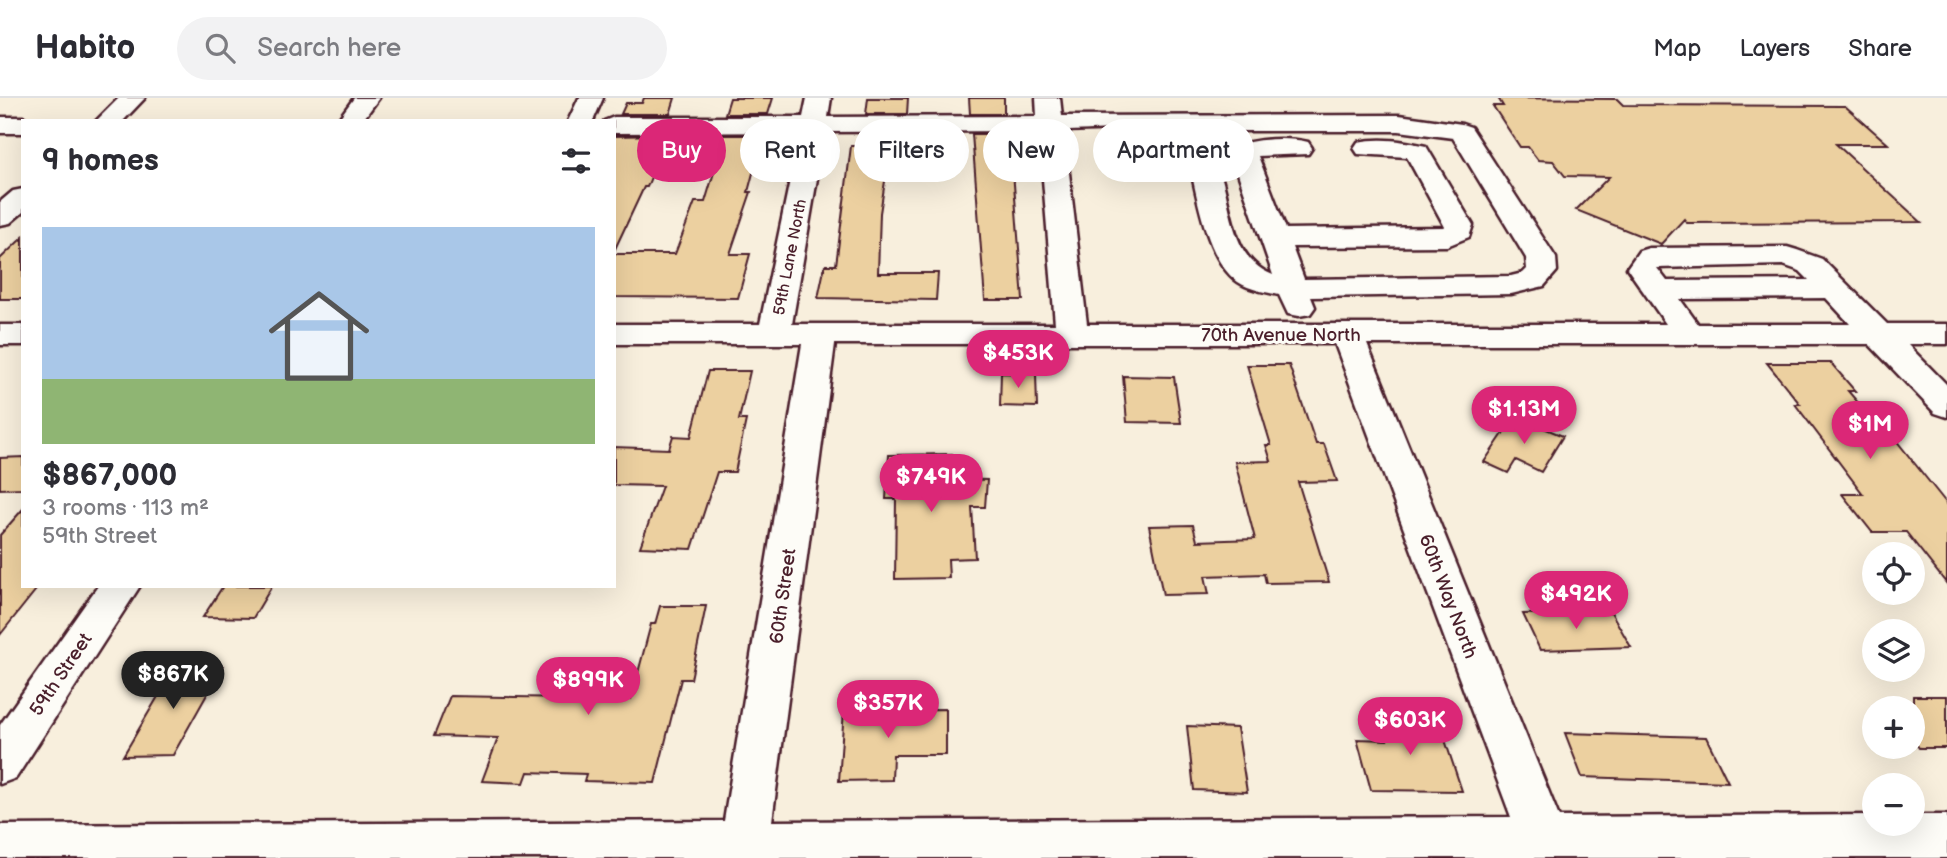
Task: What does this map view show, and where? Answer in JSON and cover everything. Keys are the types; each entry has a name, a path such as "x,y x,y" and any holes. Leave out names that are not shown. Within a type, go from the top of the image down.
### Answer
{"street":[{"path":"110,119 133,98"},
{"path":"351,119 367,98"},
{"path":"581,119 591,98"},
{"path":"616,125 817,112 1049,112 1110,119"},
{"name":"59th Lane North","path":"774,334 817,112"},
{"path":"1049,112 1072,334"},
{"path":"1208,182 1229,253 1242,270 1262,283 1293,288 1511,285 1533,280 1542,271 1541,258 1462,132 1399,123 1324,124 1293,136"},
{"path":"0,125 21,125"},
{"path":"1254,133 1402,148 1417,152 1460,225 1459,230 1447,237 1274,238"},
{"name":"60th Way North","path":"1293,136 1245,153 1274,238 1293,288 1328,334 1548,850"},
{"path":"0,217 21,199"},
{"path":"1689,334 1658,290 1835,289 1947,405"},
{"name":"70th Avenue North","path":"616,334 1947,334"},
{"name":"60th Street","path":"744,851 820,334"},
{"path":"0,335 21,335"},
{"name":"59th Street","path":"0,762 119,588"},
{"path":"0,848 1548,850 1947,838"}],"building":[{"path":"644,98 675,98 670,114 621,114 626,103 642,103"},
{"path":"730,98 773,98 768,114 725,114"},
{"path":"868,98 908,98 907,114 866,114"},
{"path":"969,98 1004,98 1004,114 970,114"},
{"path":"1498,98 1617,99 1623,105 1845,106 1888,144 1836,144 1921,222 1687,223 1684,219 1661,244 1576,210 1609,177 1565,176 1553,161 1538,160 1528,147 1520,147 1493,106 1503,106"},
{"path":"972,134 983,134 983,182 1014,182 1023,300 985,300"},
{"path":"726,135 740,135 740,182 751,182 748,192 751,192 730,254 750,254 738,298 616,297 616,254 675,254 695,202 705,202 711,182 726,182"},
{"path":"616,136 637,136 637,182 649,182 647,187 644,187 616,247"},
{"path":"851,146 854,146 854,182 885,182 880,213 878,273 938,273 936,300 818,298 825,265 836,265"},
{"path":"21,239 21,299 0,299 0,259"},
{"path":"1767,363 1831,363 1855,391 1848,391 1889,439 1895,439 1947,504 1947,584 1925,556 1925,542 1914,542 1906,532 1872,532 1842,494 1863,494 1795,404 1800,404"},
{"path":"1247,365 1289,365 1316,444 1324,444 1337,481 1298,482 1329,582 1266,583 1264,574 1205,576 1209,594 1163,595 1149,526 1193,525 1197,541 1255,539 1235,462 1271,461 1266,445 1271,445"},
{"path":"708,371 750,371 739,420 746,420 735,472 717,472 692,549 640,547 662,486 616,485 616,447 669,449 673,436 691,437"},
{"path":"1001,373 1036,374 1037,407 1000,406"},
{"path":"1123,376 1174,377 1181,423 1127,422"},
{"path":"1515,416 1563,436 1541,472 1516,460 1508,473 1484,462"},
{"path":"952,454 952,479 987,480 985,507 972,507 975,558 948,559 949,578 895,579 896,499 886,499 889,455"},
{"path":"21,457 21,488 0,489 0,458"},
{"path":"21,511 21,588 37,588 0,635 0,535"},
{"path":"222,588 271,588 253,618 203,617"},
{"path":"660,606 706,606 691,679 681,679 655,783 584,781 586,774 528,772 524,783 482,781 498,738 434,736 450,696 631,699 651,624 655,624"},
{"path":"1611,612 1631,647 1540,650 1523,614"},
{"path":"176,666 223,666 173,755 123,756"},
{"path":"1925,696 1947,696 1947,748 1925,748"},
{"path":"946,709 946,755 893,755 892,780 839,781 844,710"},
{"path":"1380,716 1437,716 1462,791 1371,790 1357,739 1387,740"},
{"path":"1187,726 1237,728 1247,792 1194,790"},
{"path":"1565,733 1706,737 1728,782 1582,777"}]}
